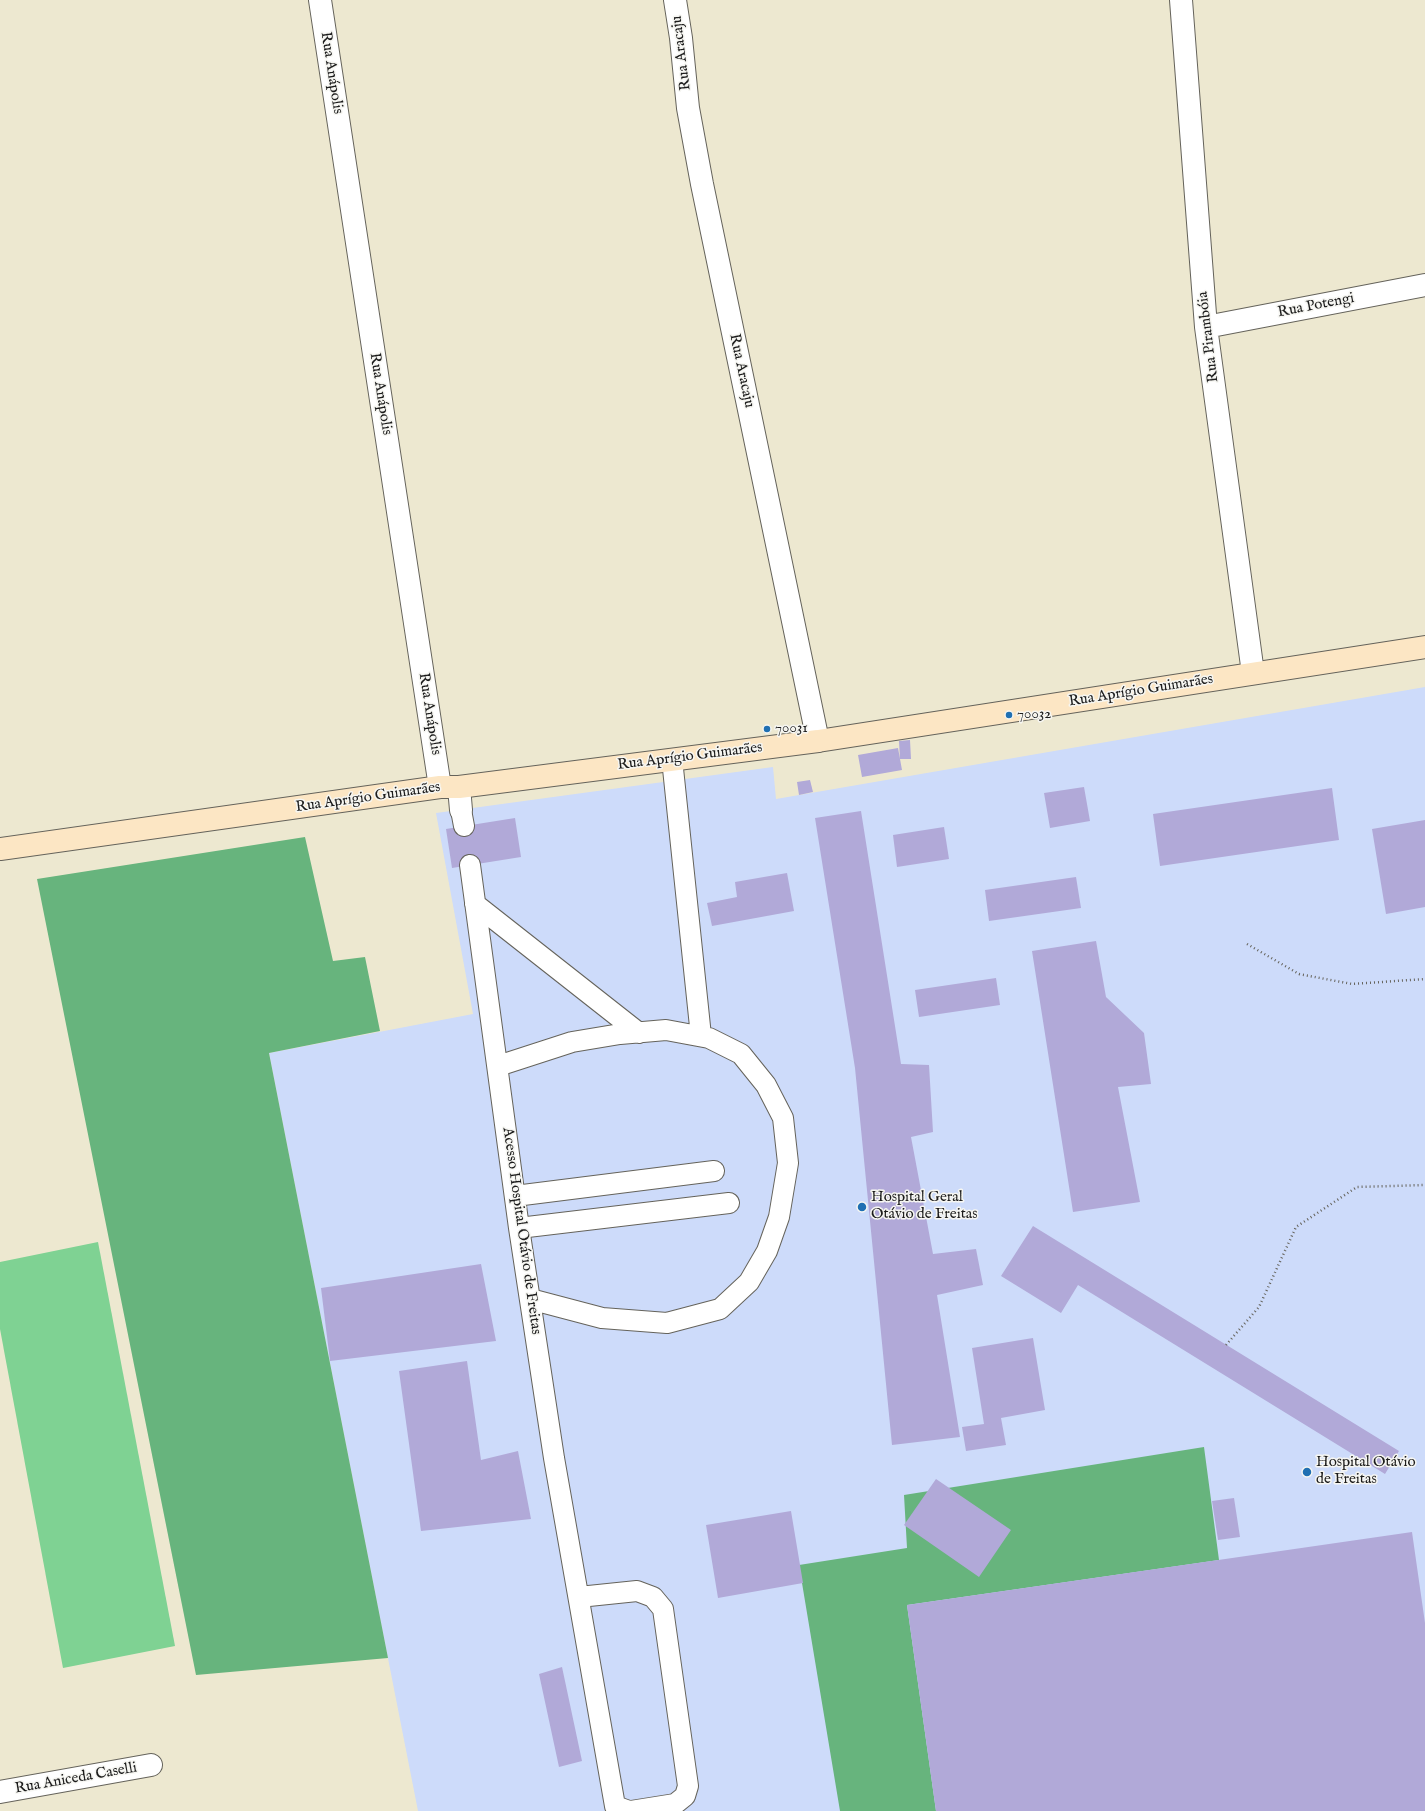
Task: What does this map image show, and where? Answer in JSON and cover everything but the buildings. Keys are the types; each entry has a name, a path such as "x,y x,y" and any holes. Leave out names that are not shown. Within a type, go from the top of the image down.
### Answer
{"street":[{"name":"Rua Anápolis","path":"320,0 449,787"},
{"name":"Rua Aracaju","path":"675,0 681,38 688,108 702,184 818,741"},
{"name":"Rua Pirambóia","path":"1181,0 1206,327 1253,673"},
{"name":"Rua Potengi","path":"1206,327 1425,285"},
{"name":"Rua Aprígio Guimarães","path":"0,849 449,787 818,741 1425,647"},
{"path":"449,787 462,818"},
{"name":"Rua Aniceda Caselli","path":"0,1792 151,1765"}],"lane":[{"path":"672,759 701,1036"},
{"name":"Acesso Hospital Otávio de Freitas","path":"470,865 519,1228 554,1458 579,1597 622,1810 675,1804 685,1796 688,1786 663,1609 653,1597 637,1591 579,1597"},
{"path":"475,904 639,1033"},
{"path":"498,1066 572,1042 666,1030 701,1036 709,1038 741,1054 766,1085 783,1118 788,1162 779,1217 767,1251 749,1282 720,1308 667,1323 602,1318 530,1299"},
{"path":"515,1196 714,1171"},
{"path":"519,1228 729,1203"}],"path":[{"path":"1247,944 1299,974 1352,984 1425,979"},
{"path":"1226,1345 1259,1307 1296,1227 1357,1187 1425,1185"}],"shaded area":[{"name":"Hospital Geral Otávio de Freitas","path":"1425,687 1425,1811 418,1811 269,1053 473,1014 436,813 773,767 776,799"}],"green space":[{"path":"305,837 333,961 365,957 380,1031 269,1053 388,1658 196,1675 37,879"},
{"path":"98,1242 175,1646 63,1668 0,1329 0,1262"},
{"path":"1204,1447 1219,1560 907,1605 936,1811 840,1811 799,1565 907,1548 904,1495"}],"place":[{"name":"70032","path":"1009,715"},
{"name":"70031","path":"767,729"},
{"name":"Hospital Geral Otávio de Freitas","path":"862,1207"},
{"name":"Hospital Otávio de Freitas","path":"1307,1472"}]}
